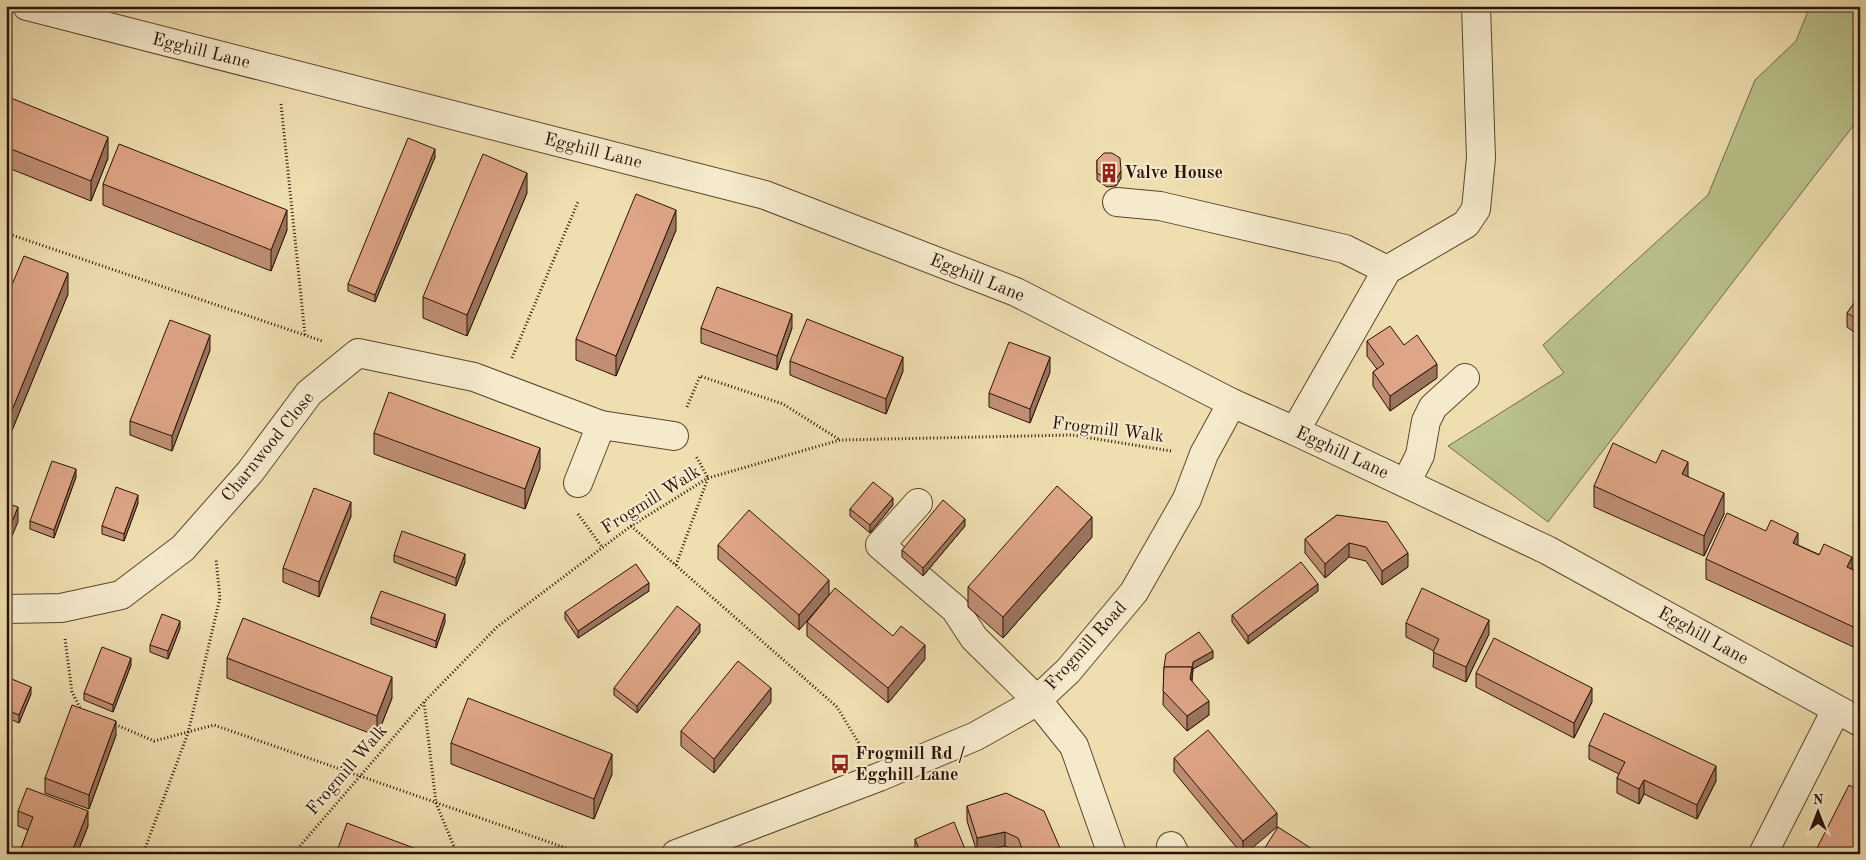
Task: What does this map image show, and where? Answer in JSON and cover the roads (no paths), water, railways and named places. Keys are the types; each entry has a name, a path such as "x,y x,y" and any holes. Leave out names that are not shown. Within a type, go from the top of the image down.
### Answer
{"street":[{"path":"1295,430 1387,270 1466,224 1476,209 1481,158 1476,6"},
{"name":"Egghill Lane","path":"34,7 765,195 1016,292 1232,403 1295,430 1546,550 1848,716"},
{"path":"1117,202 1160,206 1345,249 1387,270"},
{"name":"Charnwood Close","path":"6,609 61,608 121,595 183,548 250,472 309,393 358,353 474,377 601,425"},
{"path":"1406,483 1420,456 1426,421 1433,407 1465,378"},
{"name":"Frogmill Road","path":"676,854 879,777 976,736 1037,700 1068,671 1134,592 1187,499 1204,454 1232,403"},
{"path":"578,483 601,425 674,436"},
{"path":"918,502 880,545 955,609 974,638 1037,700 1074,746 1112,854"},
{"path":"1763,854 1848,716"}],"place":[{"name":"Valve House","path":"1109,173"},
{"name":"Frogmill Rd / Egghill Lane","path":"840,764"}]}
